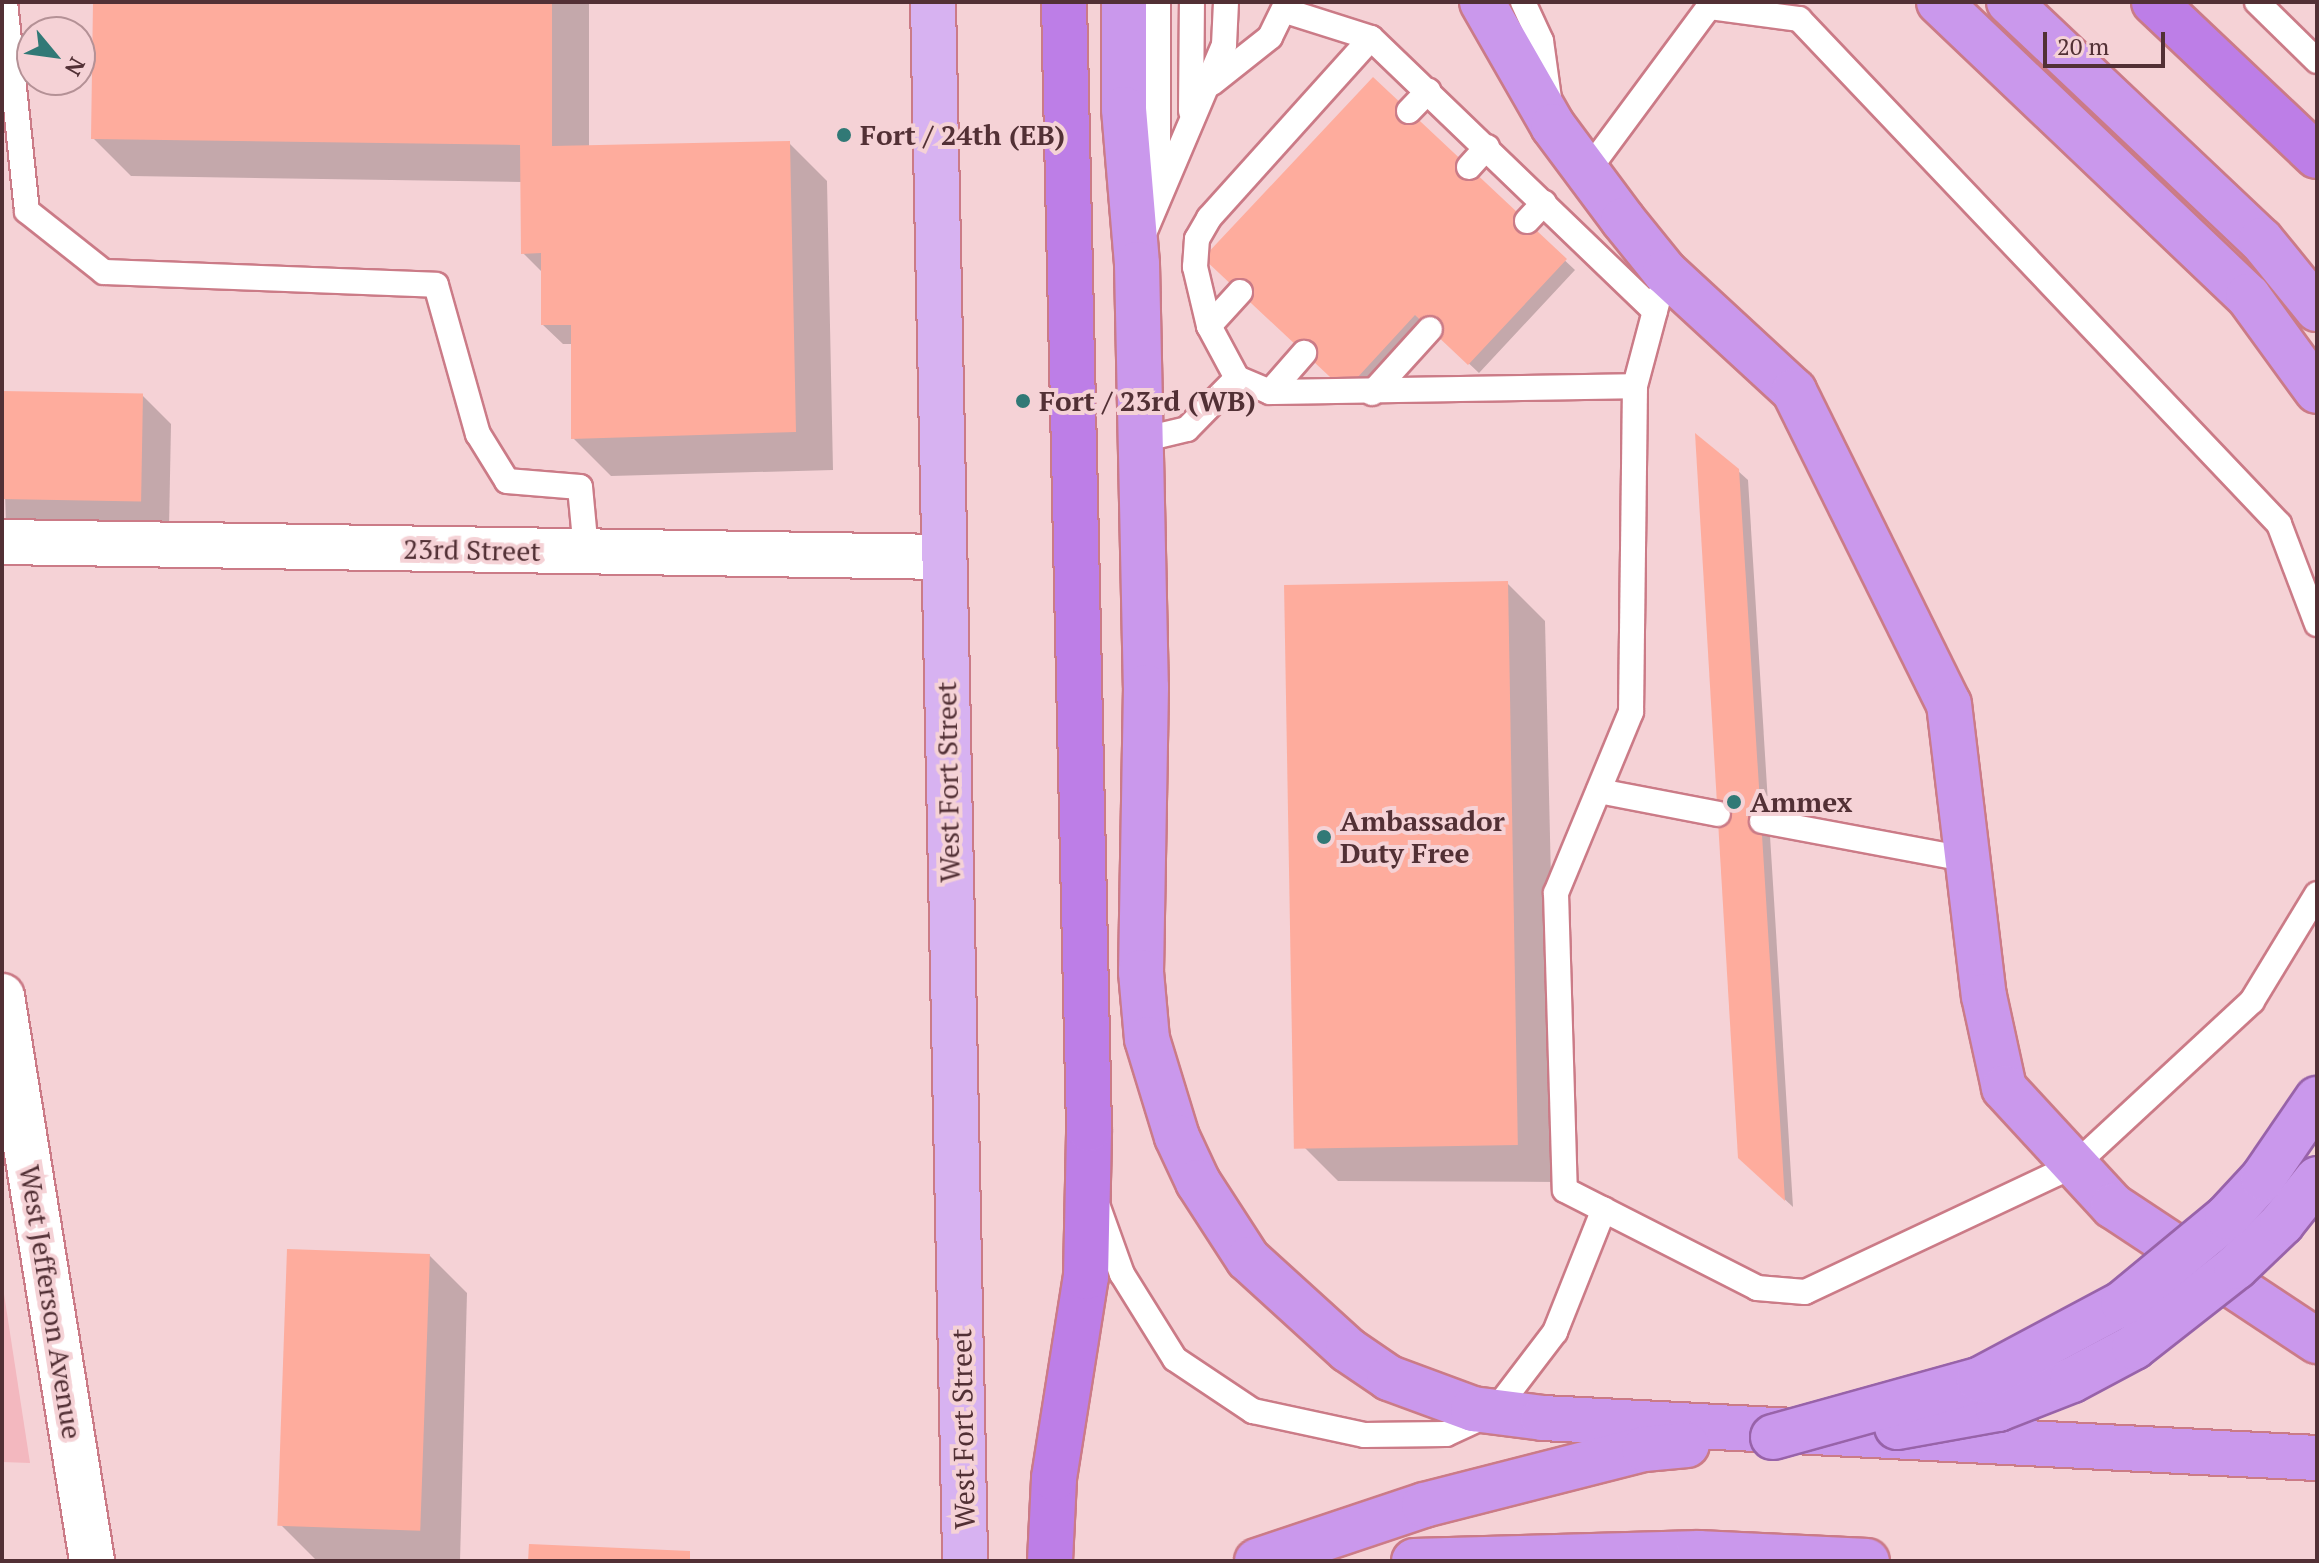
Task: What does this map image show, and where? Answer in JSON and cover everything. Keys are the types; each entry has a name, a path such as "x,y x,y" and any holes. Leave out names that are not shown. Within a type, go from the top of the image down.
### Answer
{"highway":[{"path":"1050,1561 1054,1478 1086,1277 1088,1178 1064,2"},
{"path":"1124,2 1124,109 1137,264 1141,440 1146,687 1141,972 1147,1039 1177,1137 1198,1182 1248,1259 1309,1320 1389,1378 1430,1397 1494,1412 2317,1458"},
{"path":"1482,2 1553,126 1660,292 1794,391 1949,704 1971,860 1984,996 2004,1088 2113,1206 2317,1341"},
{"path":"1939,2 2248,296 2317,391"},
{"path":"2009,2 2261,240 2317,309"},
{"path":"2154,2 2317,156"},
{"path":"1773,1437 1979,1380 2123,1303 2227,1217 2263,1178 2317,1099"},
{"path":"1257,1561 1424,1505 1644,1449 1964,1418 2072,1380 2134,1347 2225,1277 2282,1223 2317,1179"},
{"path":"1414,1561 1699,1553 1867,1561"}],"main road":[{"name":"West Fort Street","path":"933,2 965,1561"}],"street":[{"name":"23rd Street","path":"2,542 943,557"},
{"name":"West Jefferson Avenue","path":"2,996 92,1561"}],"lane":[{"path":"5,2 27,211 104,272 436,285 478,434 507,481 580,487 586,551"},
{"path":"1137,264 1159,178 1158,2"},
{"path":"1186,137 1193,101 1192,2"},
{"path":"1152,213 1224,45 1226,2"},
{"path":"1523,2 1541,41 1553,126"},
{"path":"2257,2 2317,61"},
{"path":"1202,99 1217,77 1270,37 1286,7 1371,38 1544,203 1660,292 1635,386 1631,712 1556,893 1565,1190 1757,1288 1805,1292 2075,1165 2252,1001 2317,894"},
{"path":"1586,173 1709,7 1799,19 2279,524 2317,624"},
{"path":"1371,38 1209,218 1197,239 1195,267 1209,326 1237,378 1270,392 1372,393 1635,386"},
{"path":"1409,111 1428,91"},
{"path":"1469,167 1487,147"},
{"path":"1527,221 1544,203"},
{"path":"1209,326 1240,292"},
{"path":"1372,393 1430,329"},
{"path":"1270,392 1304,353"},
{"path":"1141,440 1187,429 1237,378"},
{"path":"1599,791 1718,814"},
{"path":"1762,821 1971,860"},
{"path":"1088,1178 1122,1274 1175,1359 1253,1411 1364,1435 1446,1434 1494,1412 1555,1332 1604,1209"}],"shaded area":[{"path":"2,1281 30,1463 2,1462"}],"building":[{"path":"93,2 552,2 552,146 790,141 796,432 571,439 571,325 541,325 541,253 521,254 520,145 91,139 92,96 96,96 96,16 93,16"},
{"path":"1373,77 1567,259 1468,365 1415,315 1345,391 1203,258"},
{"path":"2,391 143,393 141,501 2,499"},
{"path":"1695,433 1739,469 1785,1201 1738,1158"},
{"path":"1508,581 1518,1145 1294,1149 1284,585"},
{"path":"287,1249 430,1254 420,1531 277,1526"},
{"path":"529,1544 690,1551 690,1561 528,1561"}],"place":[{"name":"Fort / 24th (EB)","path":"844,135"},
{"name":"Fort / 23rd (WB)","path":"1023,401"},
{"name":"Ammex","path":"1734,802"},
{"name":"Ambassador Duty Free","path":"1324,837"}]}
